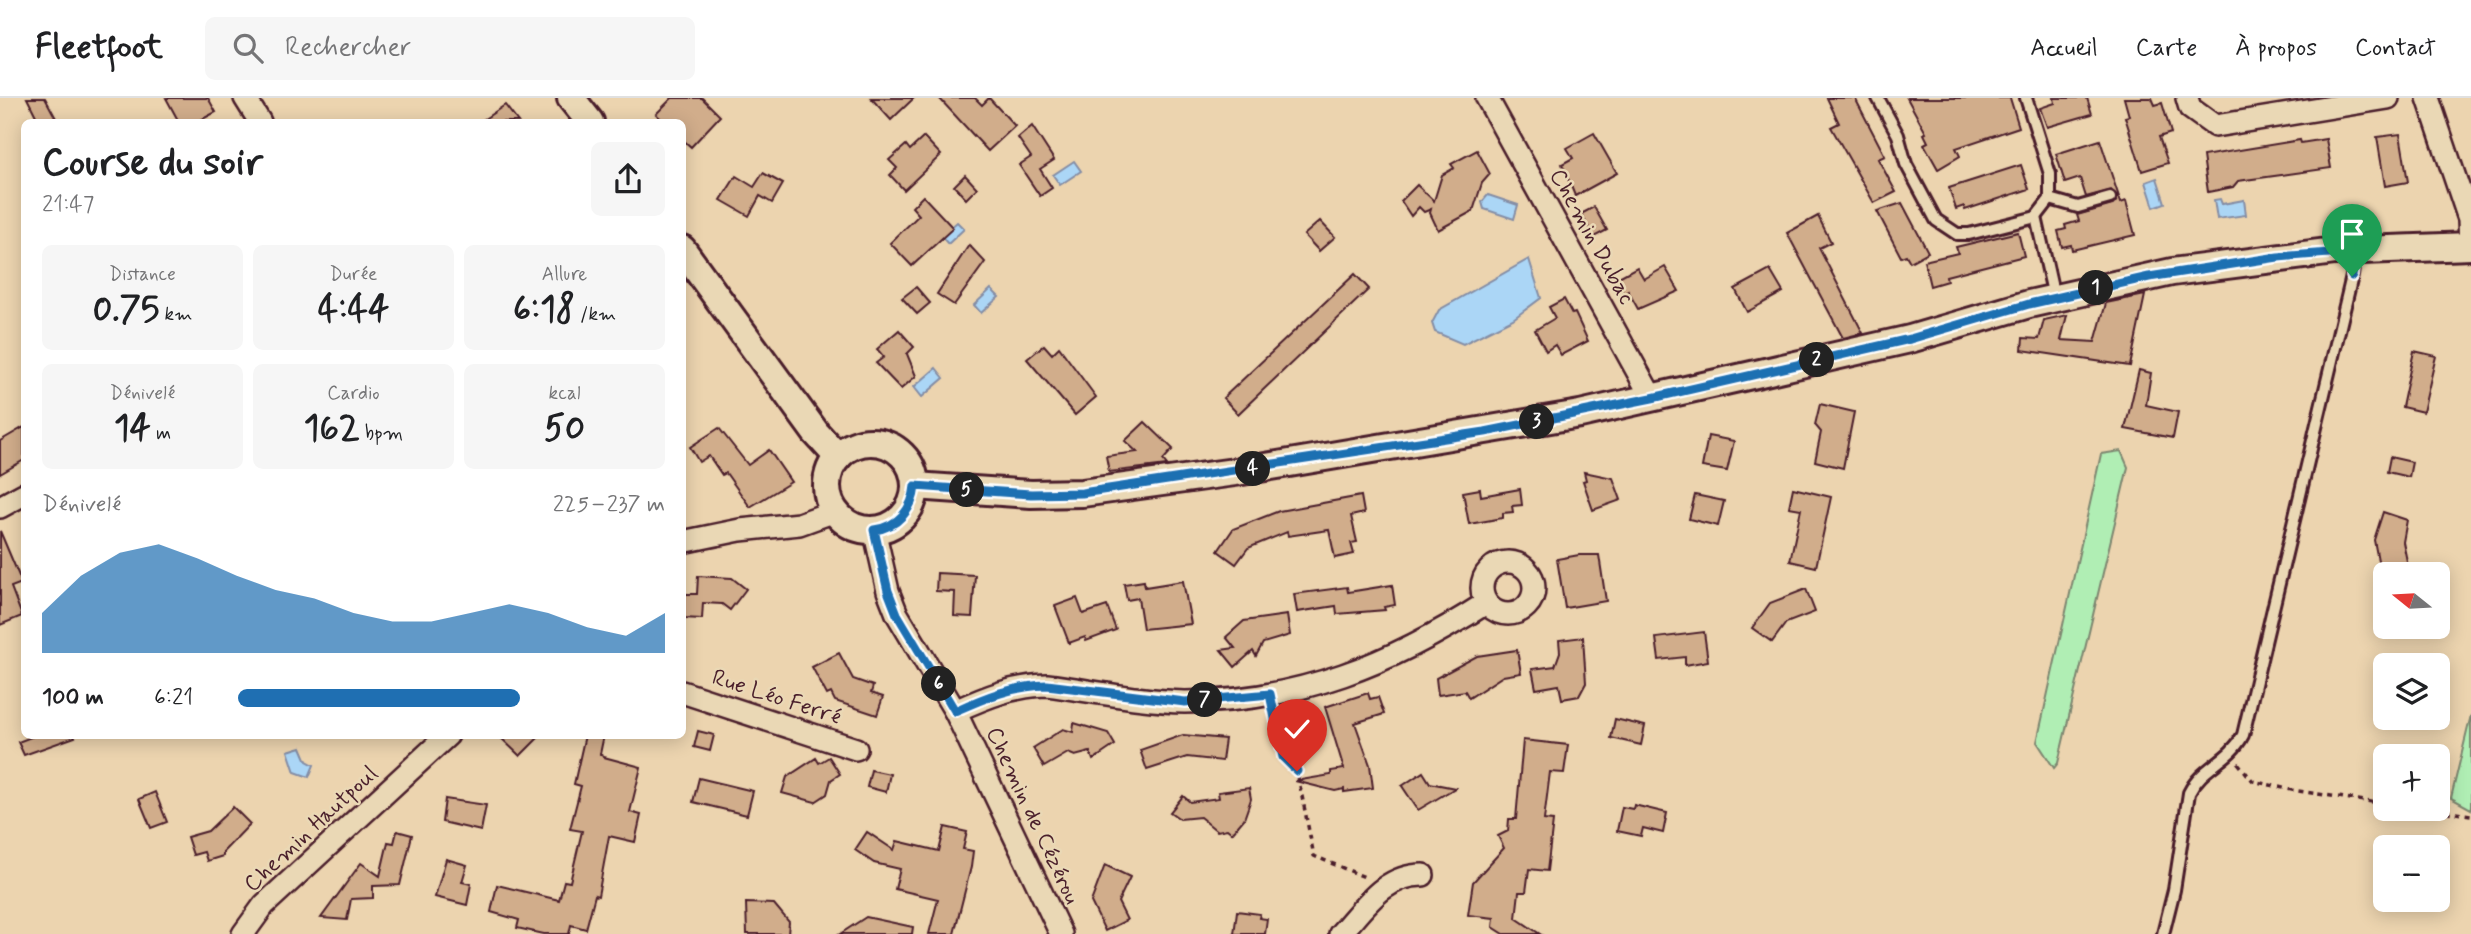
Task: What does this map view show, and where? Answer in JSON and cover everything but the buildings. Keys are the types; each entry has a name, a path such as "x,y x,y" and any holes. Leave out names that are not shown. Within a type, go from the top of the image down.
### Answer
{"street":[{"path":"245,98 258,119"},
{"path":"571,98 588,119"},
{"name":"Chemin Dubac","path":"1488,98 1652,398"},
{"path":"2187,98 2190,108 2215,126 2388,98"},
{"path":"915,486 1031,494 1125,488 1485,432 1652,398 1910,339 2054,298 2208,266 2355,251 2470,246 2469,219 2428,98"},
{"path":"686,254 816,433 838,457"},
{"path":"864,443 888,446 908,463 915,486 914,497 903,517 890,526 874,530 853,526 835,511 827,486 829,472 838,457 852,446 864,443"},
{"path":"0,507 21,496"},
{"path":"686,541 740,530 799,524 835,511"},
{"name":"Chemin de Cézérou","path":"874,530 888,591 897,614 955,711 1061,934"},
{"path":"955,711 997,693 1025,686 1047,685 1185,702 1270,694 1374,665 1441,632 1486,603"},
{"name":"Rue Léo Ferré","path":"686,693 856,749"},
{"name":"Chemin Hautpoul","path":"243,934 264,905 444,739"},
{"path":"1340,934 1392,880 1407,875 1423,875"}],"lane":[{"path":"1878,98 1898,135 1906,164 1936,220 1957,234 1969,234 2036,217 2050,199 2050,174 2026,98"},
{"path":"2050,199 2078,206 2110,198"},
{"path":"2036,217 2054,298"},
{"path":"2163,934 2174,890 2189,793 2196,779 2234,752 2243,735 2352,276 2355,251"}],"path":[{"path":"1270,694 1283,757 1297,771 1314,856 1367,878 1377,893"},
{"path":"2234,752 2239,767 2253,781 2373,802"},
{"path":"2450,813 2471,816"}],"green space":[{"path":"2121,451 2128,467 2058,763 2054,768 2037,742 2101,454"},
{"path":"2471,715 2471,809 2451,798"}],"water":[{"path":"1074,161 1081,171 1060,185 1053,175"},
{"path":"2157,178 2165,203 2154,207 2146,182"},
{"path":"1488,195 1518,205 1514,219 1484,209 1482,202"},
{"path":"2220,199 2222,204 2244,200 2246,215 2217,219 2214,200"},
{"path":"957,222 964,229 948,244 941,236"},
{"path":"1529,259 1541,298 1513,319 1463,344 1435,332 1432,323 1439,310"},
{"path":"991,289 999,297 981,313 974,305"},
{"path":"936,368 944,378 922,397 914,387"},
{"path":"301,747 307,761 314,765 309,777 295,772 288,751"}],"route":[{"path":"1297,771 1283,757 1270,694 1185,702 1047,685 1025,686 997,693 955,711 897,614 888,591 874,530 890,526 903,517 914,497 915,486 1031,494 1082,493 1242,471 1580,414 1910,339 2090,289 2208,266 2355,251 2352,276"}]}
